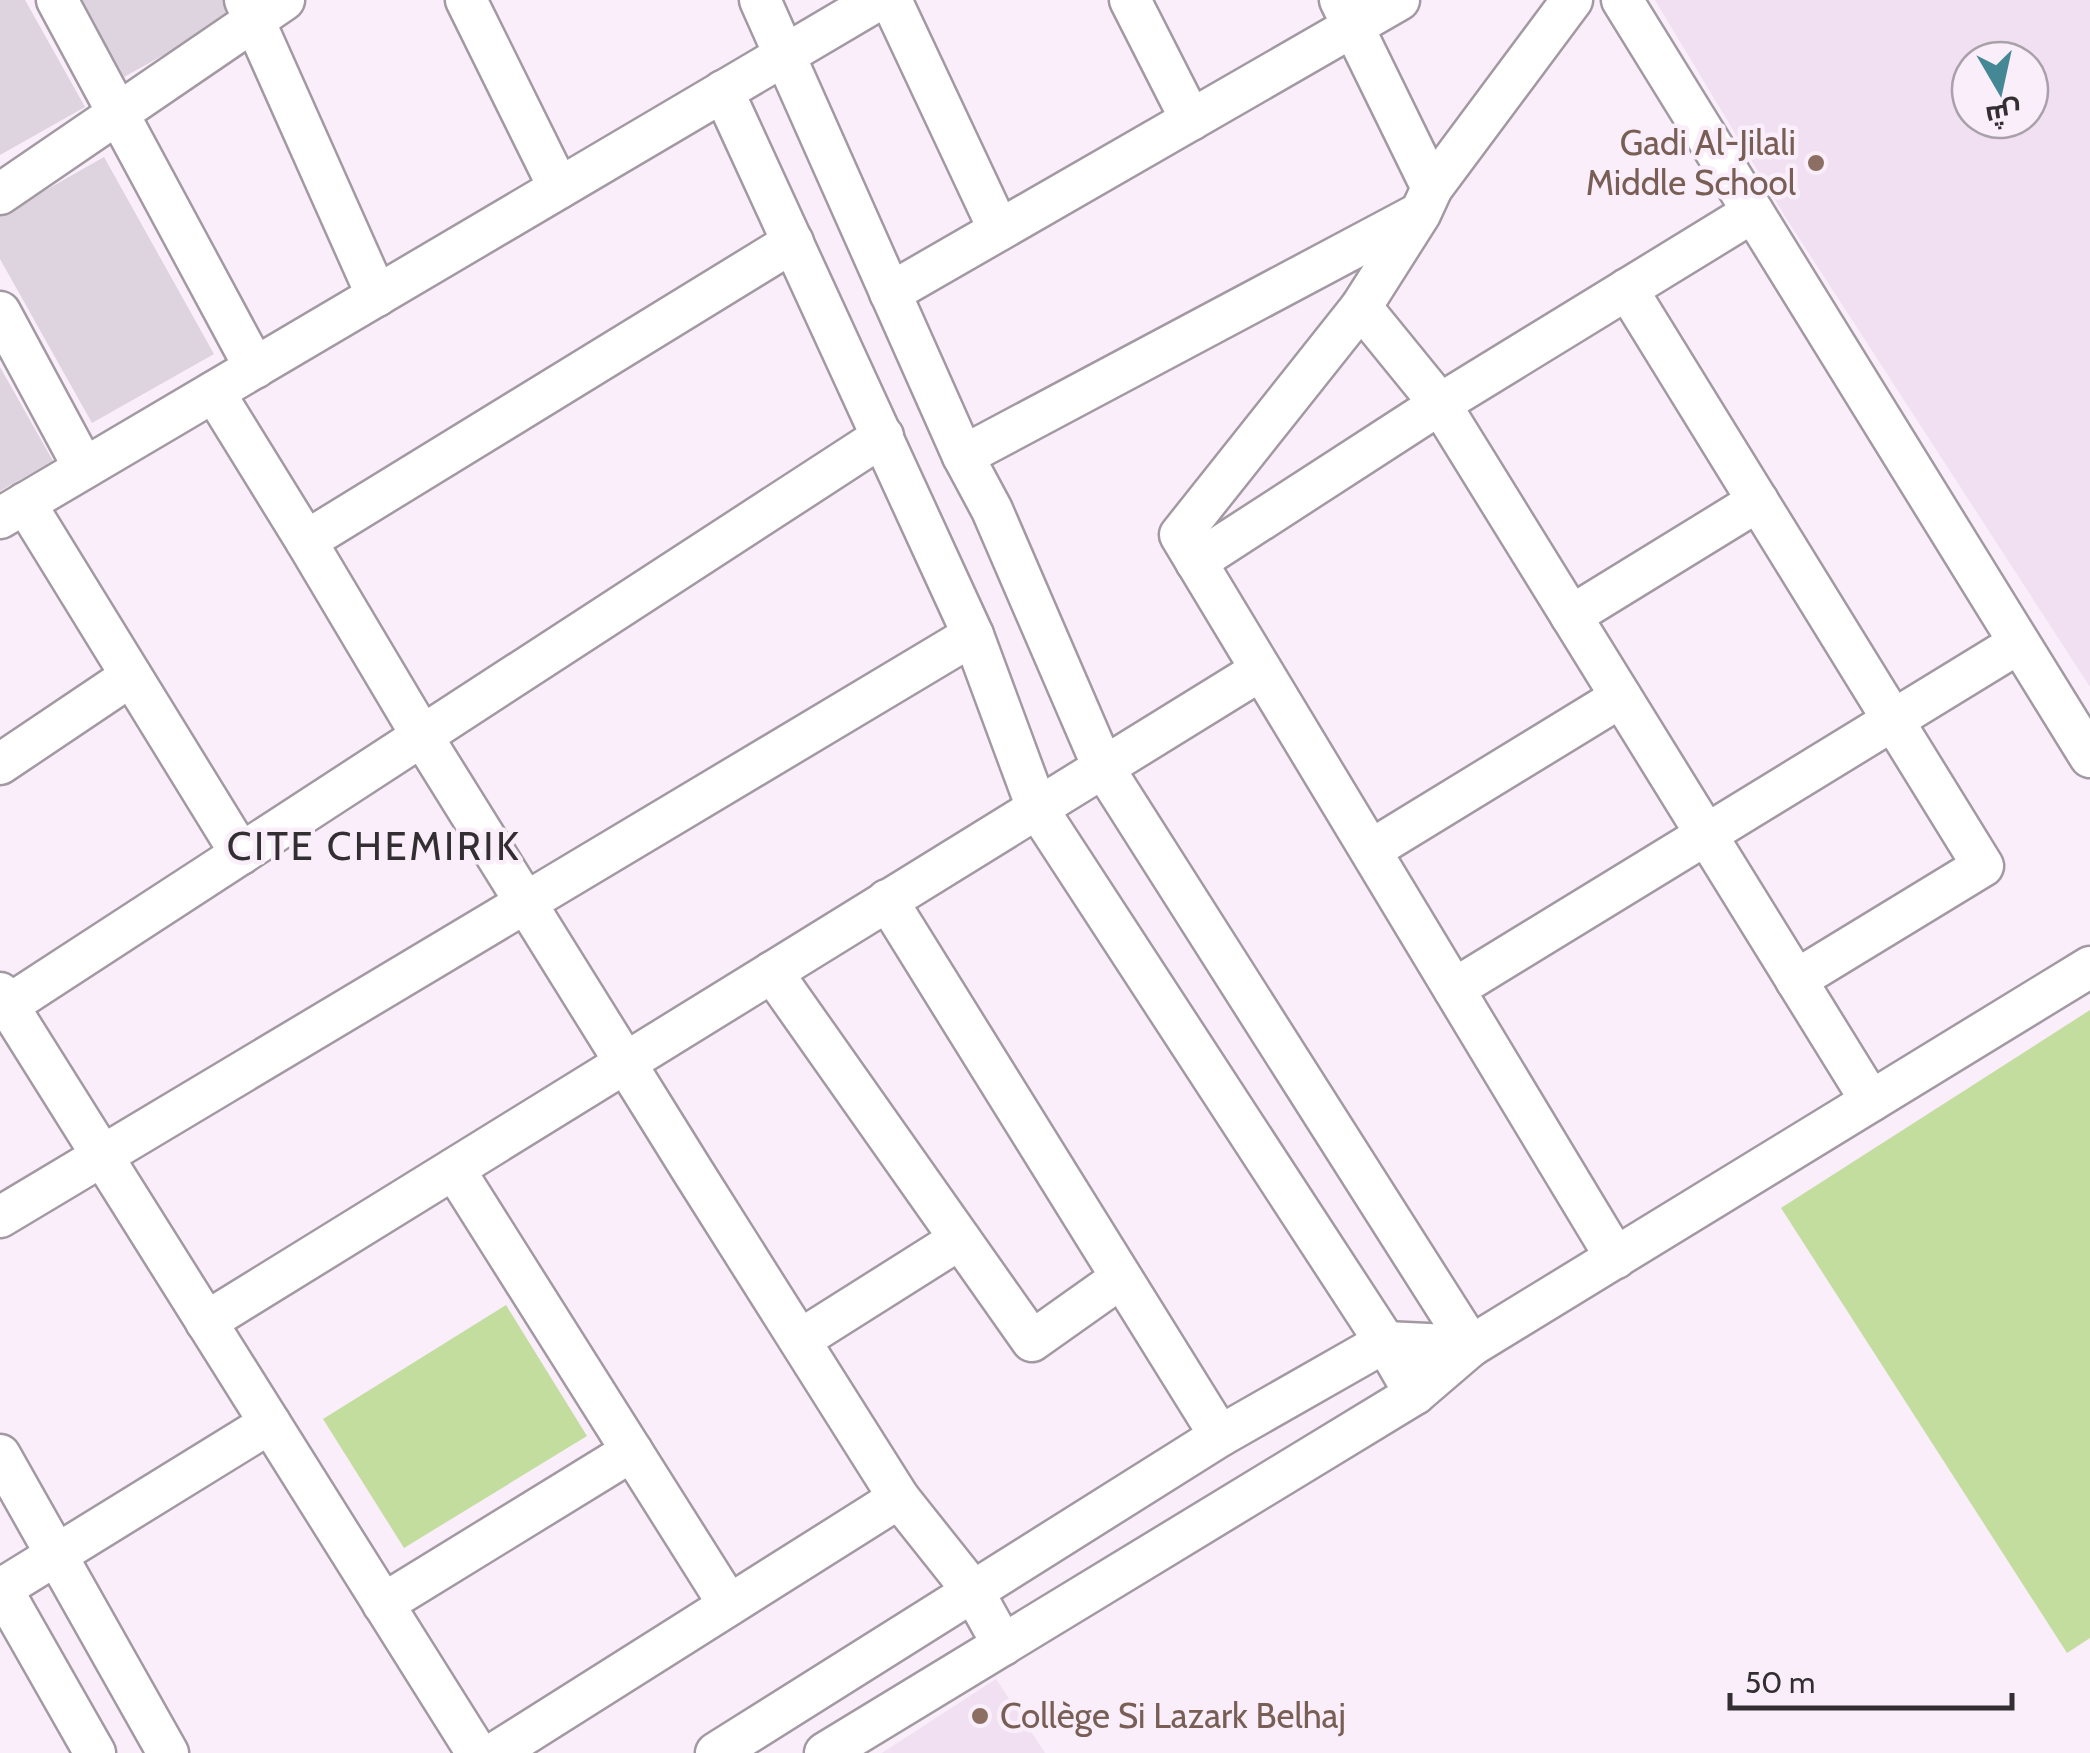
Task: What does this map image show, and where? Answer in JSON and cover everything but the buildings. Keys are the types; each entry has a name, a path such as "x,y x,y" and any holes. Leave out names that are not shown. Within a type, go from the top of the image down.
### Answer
{"street":[{"path":"57,0 255,368"},
{"path":"466,0 559,188"},
{"path":"760,0 963,456 992,510 1103,767 1471,1346"},
{"path":"241,854 131,676 13,510 878,0"},
{"path":"891,0 999,230"},
{"path":"1130,0 1191,120"},
{"path":"890,293 1191,120 1346,13 1399,0"},
{"path":"1572,0 1426,201 1361,306 1180,536 1616,1258"},
{"path":"1622,0 2090,757"},
{"path":"0,194 262,7 376,296"},
{"path":"1346,13 1426,201"},
{"path":"723,92 973,635 1037,808 1416,1394"},
{"path":"963,456 1426,201"},
{"path":"1196,562 1440,404 1753,212"},
{"path":"306,541 793,242"},
{"path":"1627,289 1983,866 1796,980"},
{"path":"1361,306 1440,404 1871,1101"},
{"path":"0,312 84,468"},
{"path":"214,392 625,1063 900,1498 973,1591 1003,1645"},
{"path":"477,1753 4,1000 241,854 883,436"},
{"path":"1572,616 1758,502"},
{"path":"0,1217 973,635"},
{"path":"1454,989 2019,642"},
{"path":"206,1322 1261,670"},
{"path":"0,764 131,676"},
{"path":"1370,850 1621,697"},
{"path":"887,900 1220,1436"},
{"path":"824,1753 1416,1394 1471,1346 2090,967"},
{"path":"772,972 1032,1341 1121,1278"},
{"path":"454,1168 729,1605"},
{"path":"800,1340 960,1238"},
{"path":"716,1753 1220,1436 1385,1342 1471,1346"},
{"path":"95,1753 1,1587 270,1423"},
{"path":"384,1604 632,1451"},
{"path":"0,1455 168,1753"},
{"path":"494,1753 900,1498"}],"shaded area":[{"path":"1655,0 2090,0 2090,687 1786,218"},
{"name":"Collège Si Lazark Belhaj","path":"996,1679 1045,1753 882,1753"}],"green space":[{"path":"2090,1010 2090,1638 2067,1653 1781,1208"},
{"path":"506,1305 587,1436 404,1548 323,1419"}],"place":[{"name":"Gadi Al-Jilali Middle School","path":"1816,163"},
{"name":"Collège Si Lazark Belhaj","path":"980,1716"}],"district":[{"name":"CITE CHEMIRIK","path":"374,846"}]}
